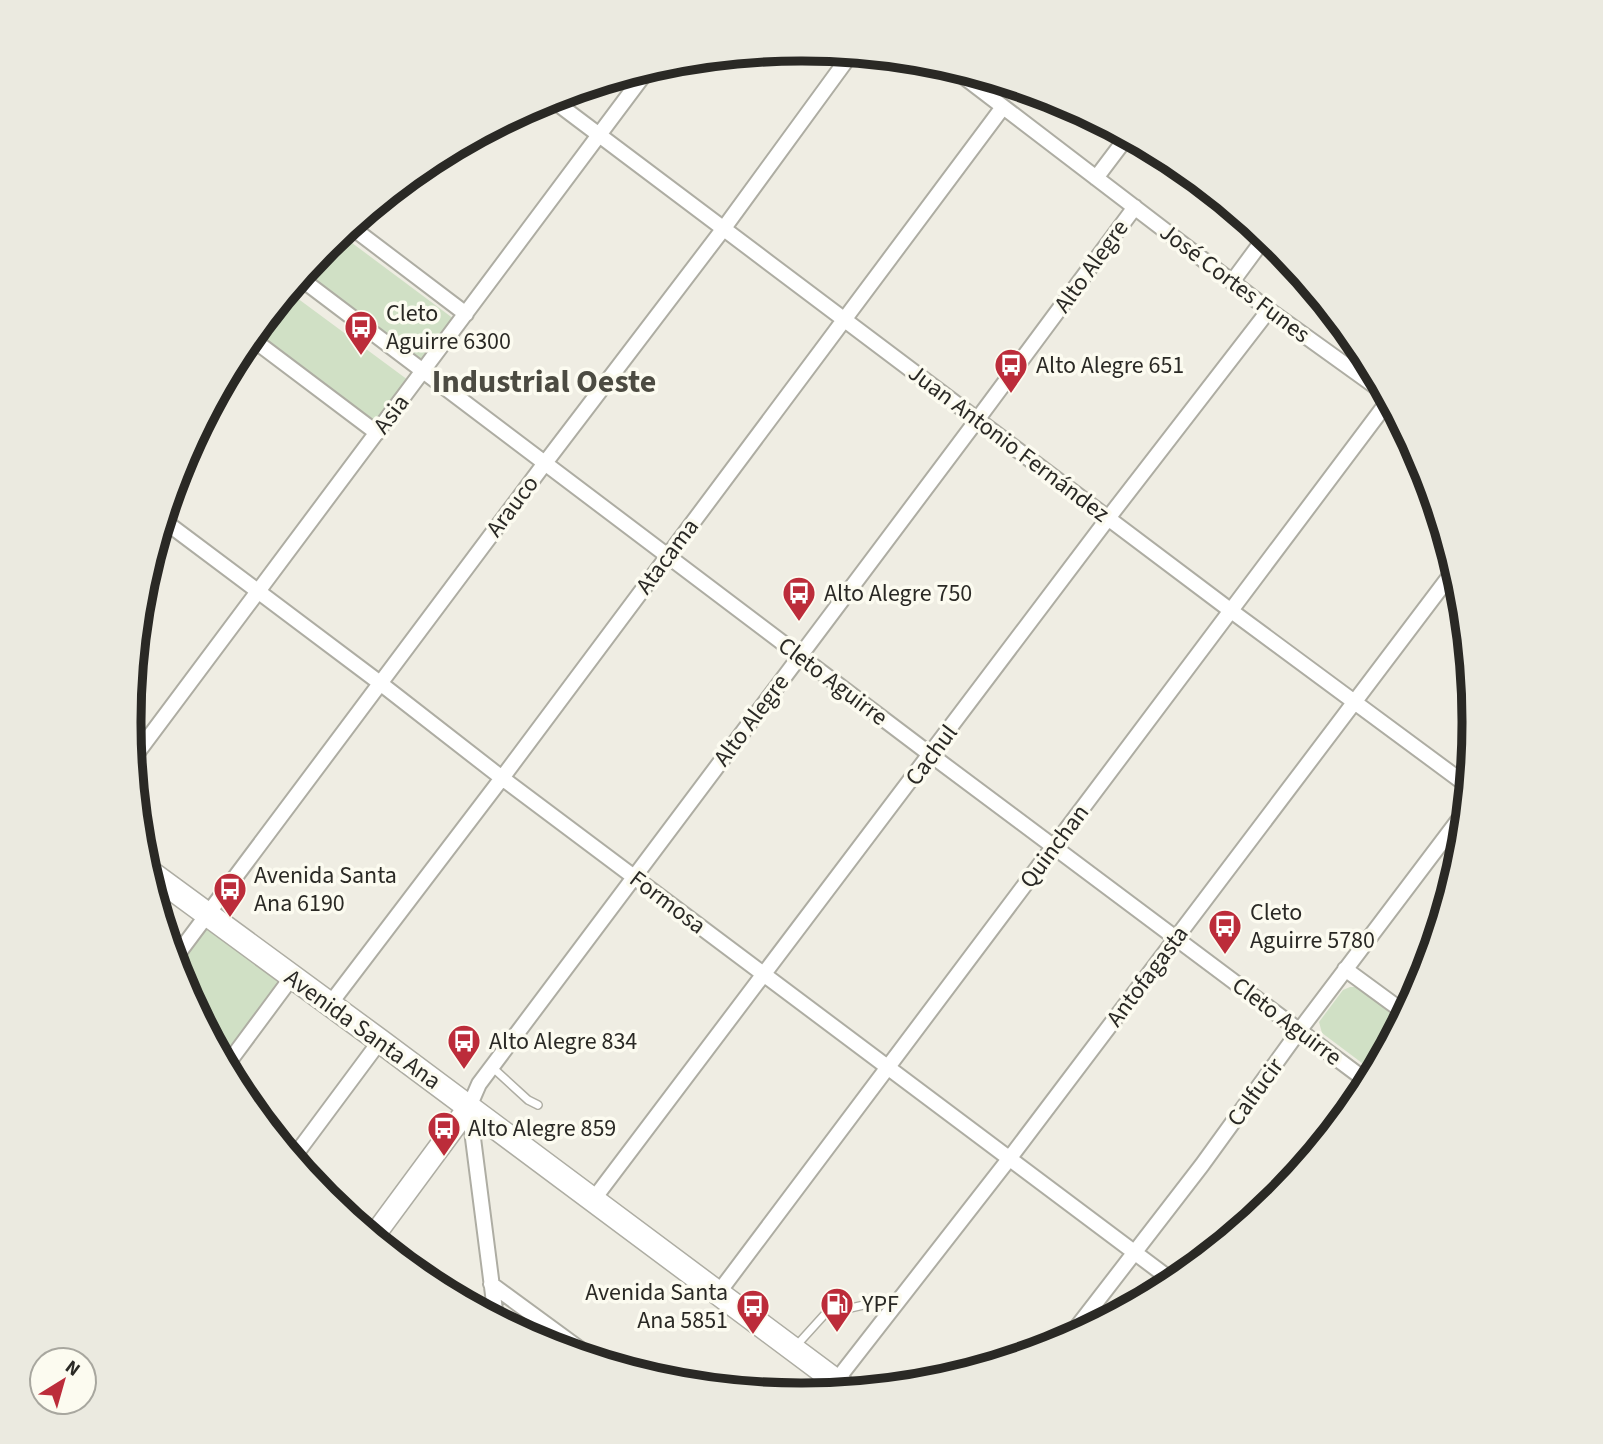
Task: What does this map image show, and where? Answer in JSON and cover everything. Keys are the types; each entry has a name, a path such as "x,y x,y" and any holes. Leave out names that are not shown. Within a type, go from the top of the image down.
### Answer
{"main road":[{"name":"Avenida Santa Ana","path":"160,881 719,1292 836,1381"},
{"name":"Alto Alegre","path":"379,1229 469,1107"}],"street":[{"name":"Arauco","path":"181,949 724,228 844,63"},
{"name":"Asia","path":"142,747 639,82"},
{"name":"José Cortes Funes","path":"981,86 1003,107 1232,282 1367,380"},
{"name":"Juan Antonio Fernández","path":"562,107 1460,780"},
{"name":"Atacama","path":"330,1004 1003,107"},
{"path":"1096,178 1122,144"},
{"name":"Alto Alegre","path":"469,1107 479,1084 492,1066 1135,207"},
{"path":"358,232 466,314"},
{"path":"1232,282 1258,245"},
{"name":"Cleto Aguirre","path":"307,284 930,755 1359,1076"},
{"name":"Cachul","path":"593,1200 1109,517 1269,310"},
{"path":"260,344 377,433"},
{"name":"Quinchan","path":"719,1292 1383,408"},
{"name":"Formosa","path":"171,526 1164,1274"},
{"name":"Antofagasta","path":"845,1381 896,1304 1009,1160 1447,580"},
{"name":"Calfucir","path":"1082,1320 1202,1165 1454,826"},
{"path":"1345,969 1397,1007"},
{"path":"232,1057 292,977"},
{"path":"299,1150 380,1041"},
{"path":"469,1107 494,1307"},
{"path":"491,1284 566,1339"}],"lane":[{"path":"492,1066 528,1100 538,1105"},
{"path":"793,1349 825,1314 868,1304 896,1304"}],"green space":[{"path":"349,241 454,319 420,361 313,278"},
{"path":"296,297 408,380 374,422 265,337"},
{"path":"205,926 281,983 229,1053 209,1014 183,954"},
{"path":"1358,987 1394,1014 1366,1066 1322,1033 1319,1022 1343,990"}],"place":[{"name":"Cleto Aguirre 6300","path":"361,357"},
{"name":"Alto Alegre 651","path":"1011,395"},
{"name":"Alto Alegre 750","path":"799,623"},
{"name":"Avenida Santa Ana 6190","path":"230,919"},
{"name":"Cleto Aguirre 5780","path":"1225,956"},
{"name":"Alto Alegre 834","path":"464,1071"},
{"name":"Alto Alegre 859","path":"444,1158"},
{"name":"YPF","path":"837,1334"},
{"name":"Avenida Santa Ana 5851","path":"753,1336"}],"district":[{"name":"Industrial Oeste","path":"544,381"}]}
